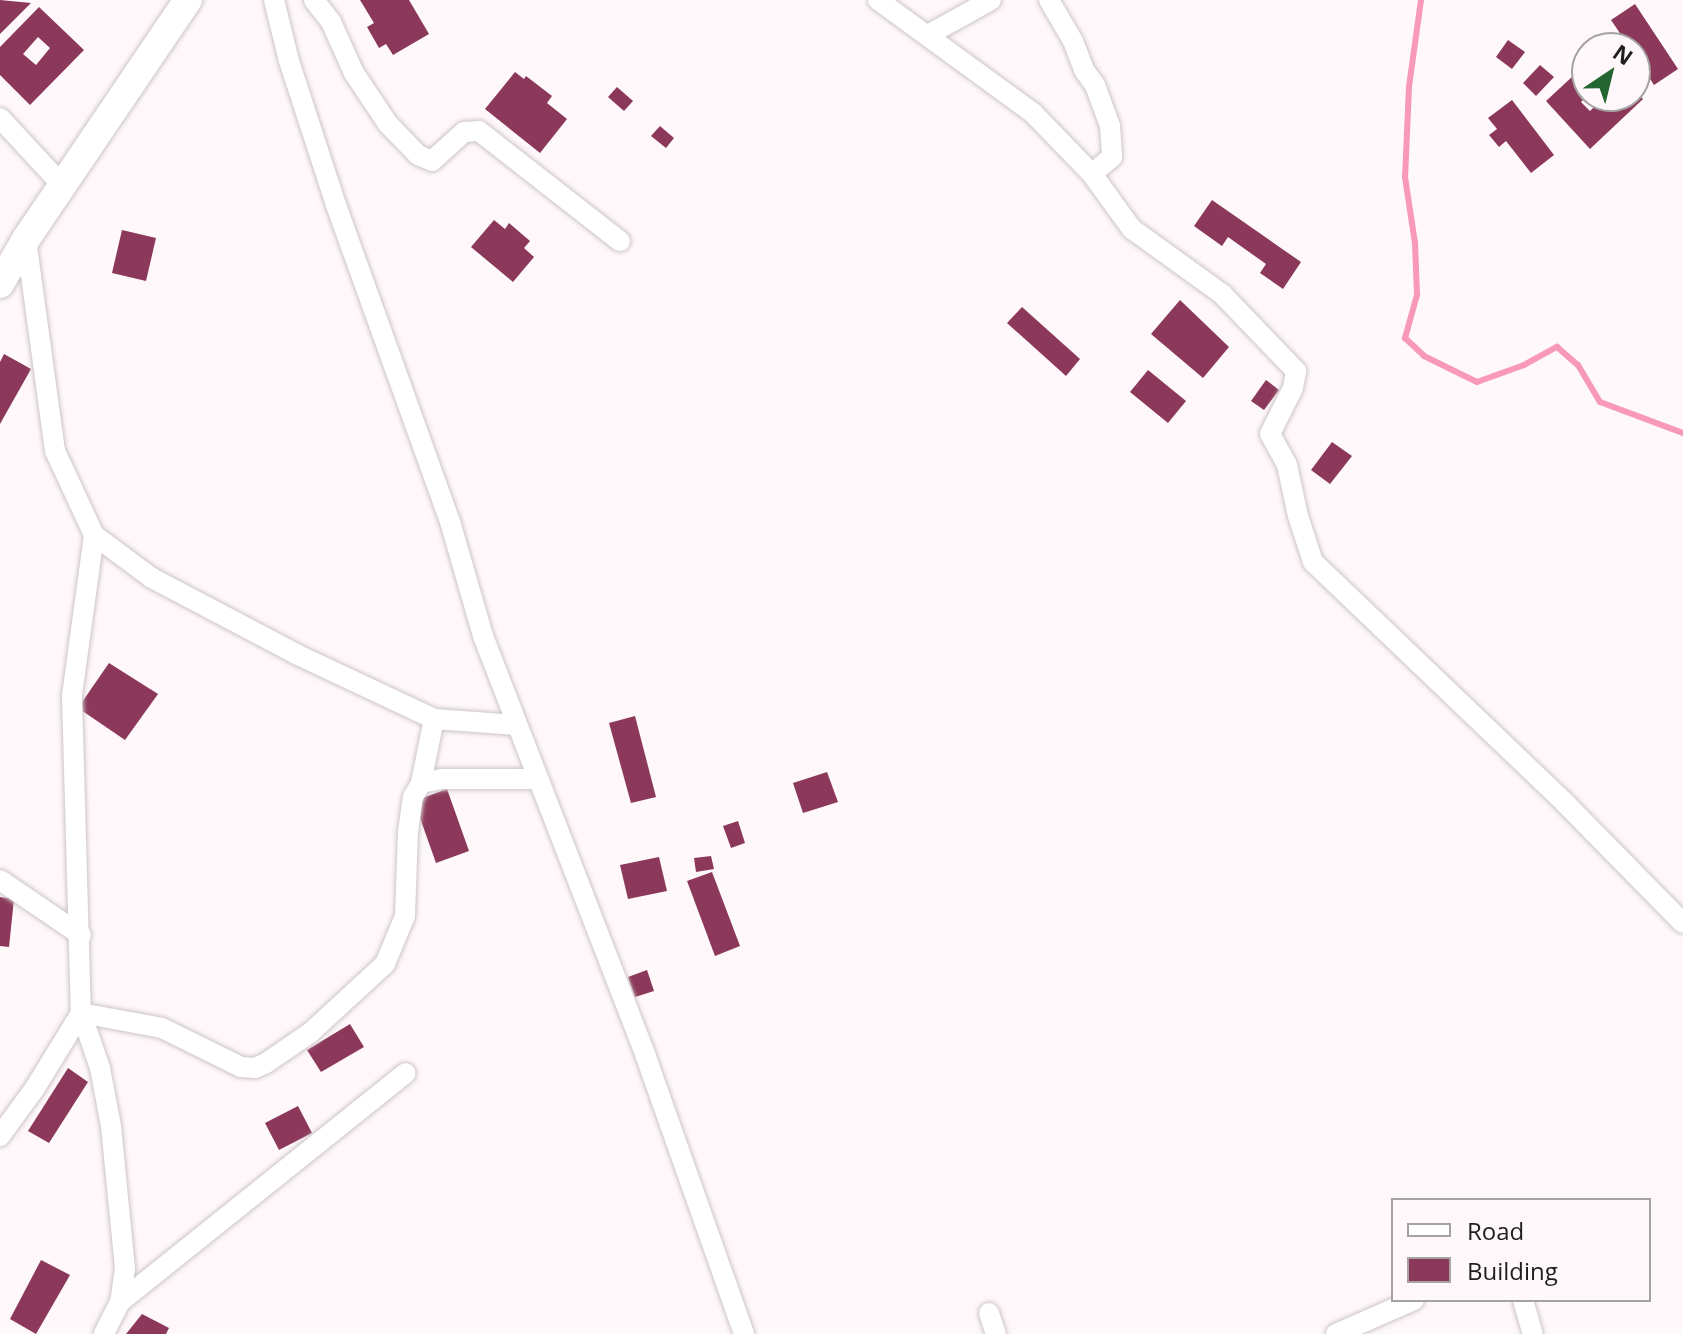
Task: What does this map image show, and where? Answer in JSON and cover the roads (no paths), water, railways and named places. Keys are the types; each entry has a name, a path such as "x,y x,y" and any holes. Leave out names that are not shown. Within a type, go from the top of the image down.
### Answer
{"street":[{"path":"0,284 26,239 188,0"},
{"path":"274,0 289,61 336,205 451,525 483,636 646,1057 744,1334"},
{"path":"314,0 331,22 354,73 371,99 388,124 418,155 432,161 464,132 479,131 620,241"},
{"path":"878,0 1033,113 1092,174 1132,229 1222,294 1296,371 1293,388 1270,434 1287,465 1298,516 1313,562 1565,803 1683,923"},
{"path":"928,35 991,0"},
{"path":"1049,0 1073,41 1084,70 1095,85 1110,126 1112,157 1092,174"},
{"path":"0,118 62,185"},
{"path":"26,239 55,451 94,535 152,578 296,654 434,719 517,725"},
{"path":"94,535 72,696 81,1013 100,1068 111,1126 125,1268 120,1302 104,1334"},
{"path":"81,1013 162,1028 241,1067 255,1068 266,1063 310,1033 385,964 405,916 408,832 413,797 421,783 434,719"},
{"path":"421,783 442,779 537,779"},
{"path":"0,880 81,935"},
{"path":"0,1136 35,1088 81,1013"},
{"path":"120,1302 406,1073"},
{"path":"1336,1334 1409,1302"},
{"path":"1524,1302 1533,1334"},
{"path":"989,1313 996,1334"}],"waterway":[{"path":"1421,0 1409,87 1405,177 1415,243 1417,295 1405,338 1424,356 1477,382 1524,365 1557,347 1578,365 1600,402 1683,433"}]}
